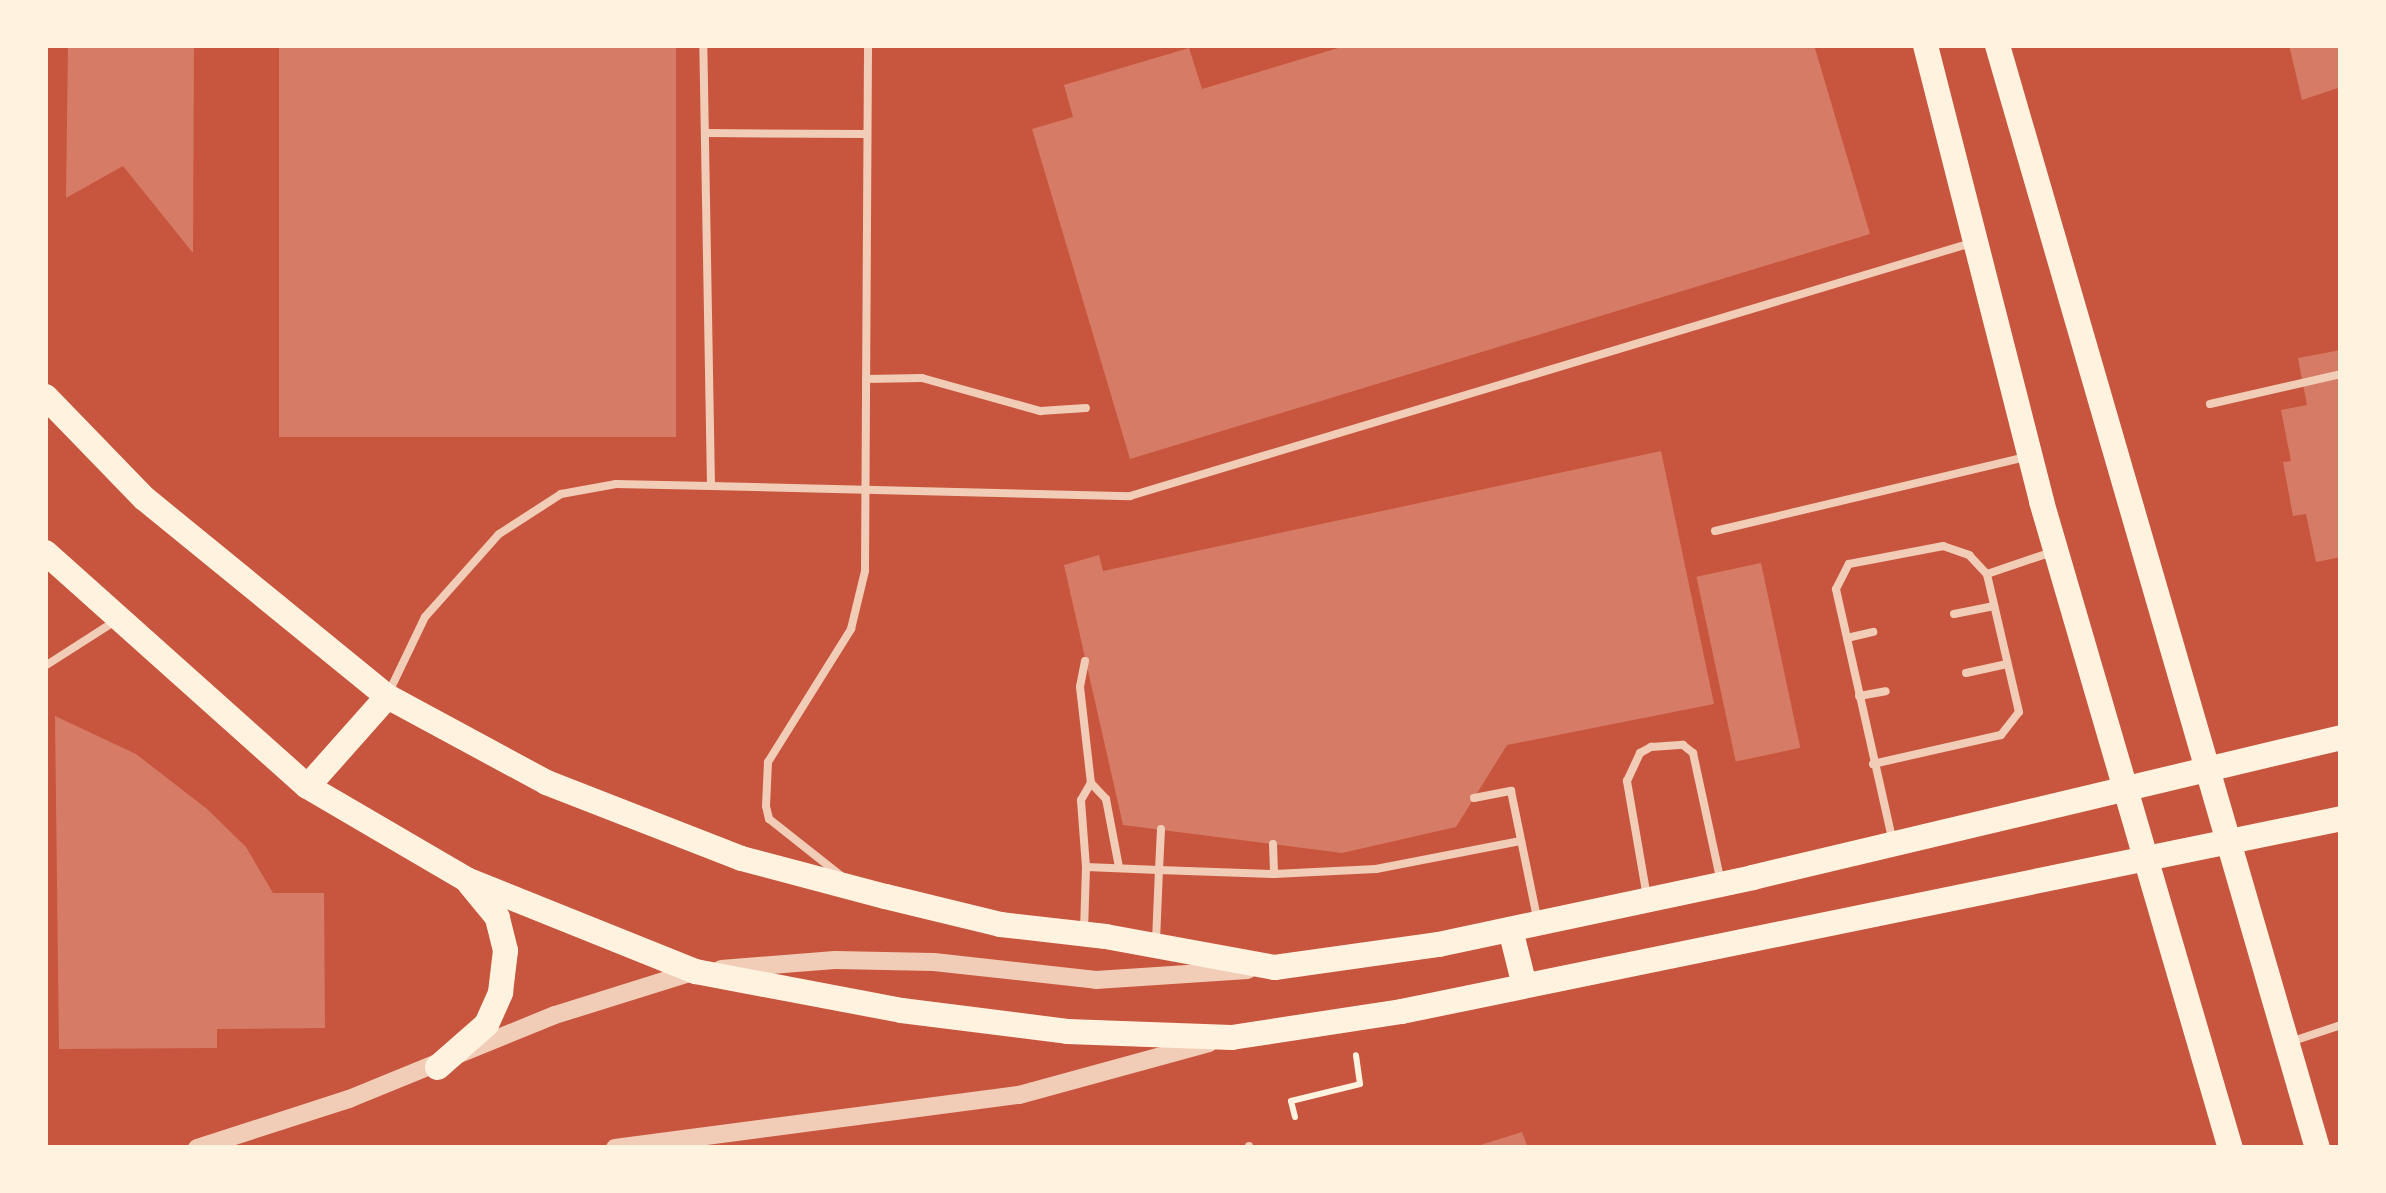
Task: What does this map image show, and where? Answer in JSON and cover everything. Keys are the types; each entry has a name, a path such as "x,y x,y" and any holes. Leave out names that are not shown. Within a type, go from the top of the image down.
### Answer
{"main road":[{"path":"1926,45 2030,456 2126,787 2142,858 2230,1148"},
{"path":"1997,45 2317,1148"},
{"path":"45,396 144,498 388,696 546,782 741,858 1000,924 1084,934 1274,967 1438,944 1538,923 2341,737"},
{"path":"45,552 307,786 466,879 695,971 901,1010 1029,1027 1232,1037 1402,1011 2341,818"},
{"path":"307,786 388,696"},
{"path":"437,1067 486,1024 500,992 505,950 497,916 466,879"},
{"path":"1510,929 1524,986"}],"street":[{"path":"197,1148 437,1067 555,1015 695,971 835,960 895,961 1096,980 1274,967"},
{"path":"615,1148 1020,1095 1232,1037"}],"lane":[{"path":"704,45 711,486"},
{"path":"856,887 769,819 766,806 768,762 851,628 865,571 868,45"},
{"path":"705,133 866,134"},
{"path":"388,696 426,618 499,534 562,494 616,484 1130,496 1976,242"},
{"path":"2210,404 2341,374"},
{"path":"866,379 922,378 1040,410 1086,408"},
{"path":"1714,531 2030,456"},
{"path":"1873,764 2001,735 2018,712 1987,574 1969,555 1943,546 1850,564 1836,589 1873,764 1893,842"},
{"path":"1987,574 2056,550"},
{"path":"1954,614 1994,606"},
{"path":"47,660 118,620"},
{"path":"1847,638 1872,632"},
{"path":"1086,660 1080,687 1092,783 1106,799 1119,867"},
{"path":"1966,673 2008,664"},
{"path":"1859,696 1886,691"},
{"path":"1647,899 1626,781 1640,754 1651,747 1684,746 1693,752 1721,883"},
{"path":"1084,934 1082,800 1092,783"},
{"path":"1474,798 1510,791 1538,923"},
{"path":"1156,946 1161,830"},
{"path":"1086,867 1274,874 1376,868 1520,841"},
{"path":"1272,844 1274,874"},
{"path":"2284,1044 2341,1025"}],"path":[{"path":"1296,1117 1291,1101 1360,1084 1356,1055"}],"building":[{"path":"68,45 194,45 193,253 123,166 66,198"},
{"path":"279,45 676,45 676,437 279,437"},
{"path":"1348,45 1814,45 1870,234 1130,459 1032,129 1073,117 1064,85 1189,48 1202,89"},
{"path":"2289,45 2341,45 2341,87 2302,100"},
{"path":"2341,350 2341,557 2316,562 2306,514 2293,516 2283,462 2291,461 2281,410 2307,405 2298,358"},
{"path":"1661,451 1714,704 1507,745 1456,827 1342,853 1123,825 1064,565 1099,555 1103,571"},
{"path":"1761,563 1800,748 1736,762 1696,577"},
{"path":"55,716 136,754 207,809 246,847 273,893 324,893 325,1028 217,1029 217,1048 59,1049"},
{"path":"1522,1132 1528,1148 1474,1148 1474,1147"}]}
